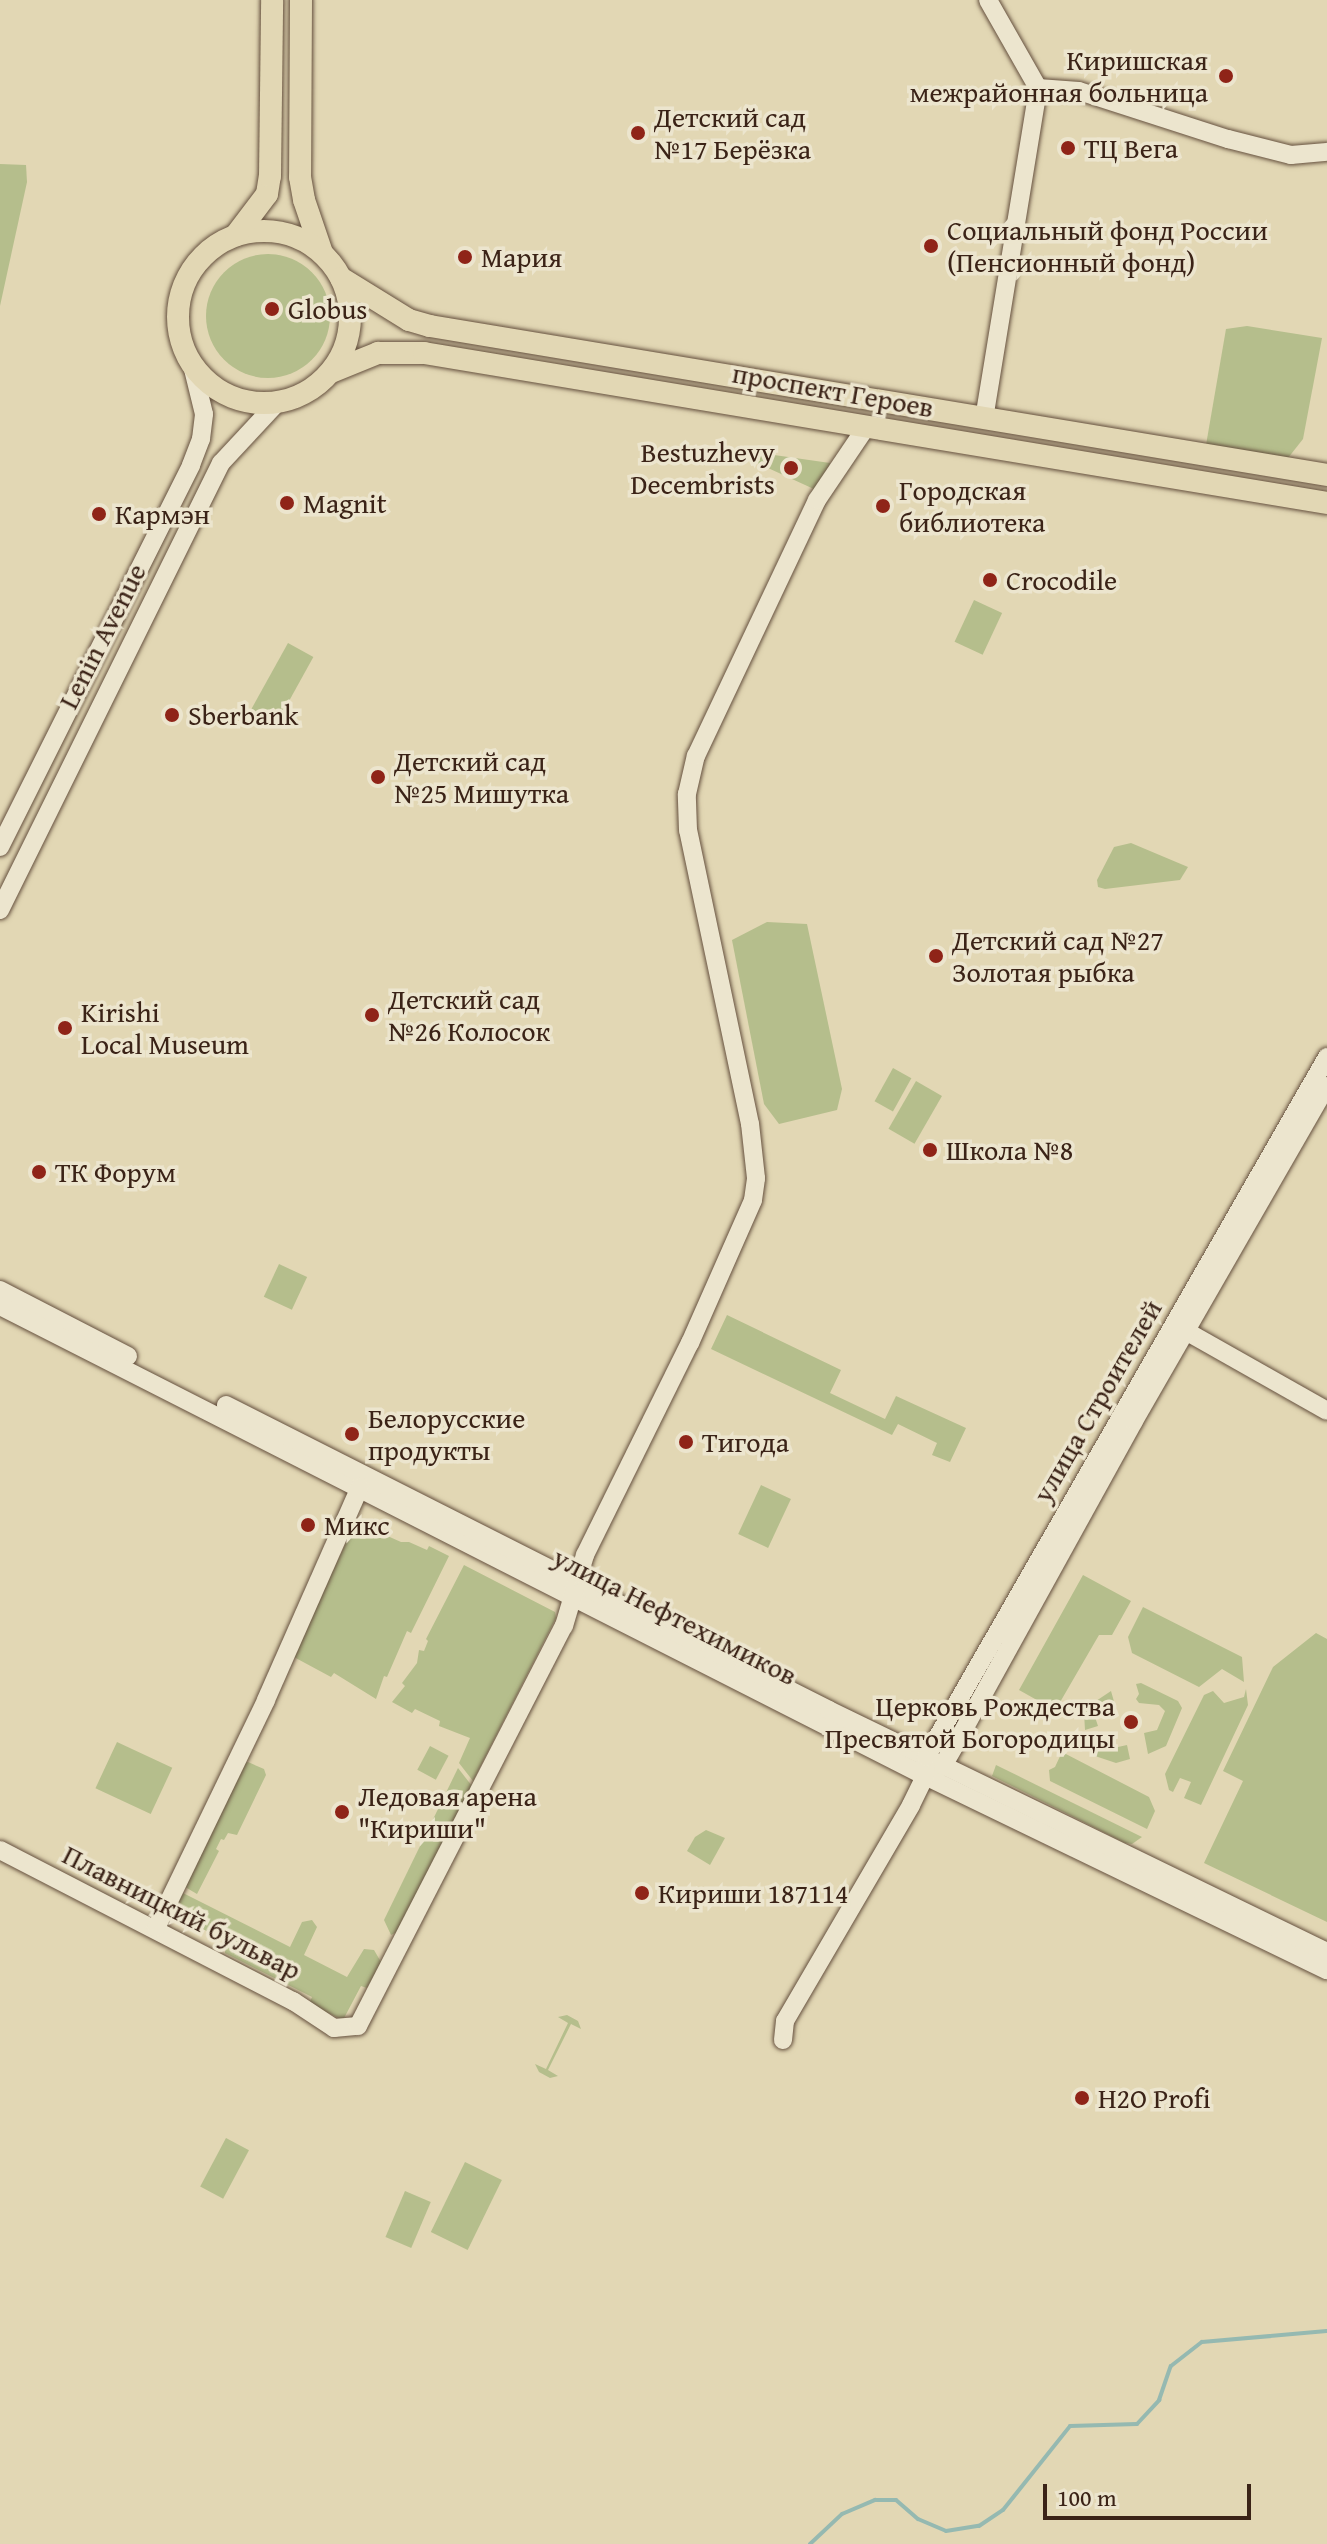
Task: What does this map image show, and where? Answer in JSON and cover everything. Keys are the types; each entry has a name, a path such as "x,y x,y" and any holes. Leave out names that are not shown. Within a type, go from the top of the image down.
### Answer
{"main road":[{"path":"236,235 267,194 272,0"},
{"path":"301,0 300,177 304,200 322,253 341,278 351,310 347,343 331,372 313,388 277,403 235,397 215,388 192,365 179,329 179,306 184,284 196,265 213,247 236,235 266,231 296,237 322,253"},
{"name":"проспект Героев","path":"341,278 419,324 1327,475"},
{"name":"проспект Героев","path":"331,372 378,353 424,353 1327,503"}],"street":[{"path":"984,419 1038,88 988,0"},
{"path":"1038,88 1079,91 1228,139 1291,155 1327,152"},
{"name":"Lenin Avenue","path":"0,847 191,465 201,439 204,414 192,365"},
{"name":"Lenin Avenue","path":"0,910 221,463 277,403"},
{"path":"0,1290 574,1589 585,1555 690,1343 753,1200 756,1178 750,1124 688,830 687,794 691,770 817,500 867,426"},
{"name":"улица Строителей","path":"943,1766 1327,1057"},
{"name":"улица Строителей","path":"783,2040 785,2021 925,1767 1180,1328 1327,1085"},
{"name":"улица Нефтехимиков","path":"0,1306 360,1487 574,1589 925,1767 1325,1961"},
{"path":"1180,1328 1327,1411"},
{"path":"156,1928 266,1700 360,1487"},
{"name":"Плавницкий бульвар","path":"0,1850 156,1928 315,2013 334,2028 358,2026 564,1626 574,1589"},
{"path":"925,1767 943,1766 1325,1961"}],"green space":[{"path":"0,164 26,165 27,182 0,306"},
{"path":"268,254 292,259 312,272 325,292 330,316 325,340 312,360 292,373 268,378 244,373 224,360 211,340 206,316 211,292 224,272 244,259"},
{"path":"1247,326 1322,338 1303,439 1288,458 1206,445 1226,329"},
{"path":"760,453 830,463 816,490 753,461 760,461"},
{"path":"974,600 1002,613 983,655 955,642"},
{"path":"288,643 313,657 275,726 250,712"},
{"path":"1131,843 1188,867 1180,880 1105,889 1098,887 1097,880 1114,847"},
{"path":"767,922 807,924 842,1089 837,1110 779,1124 764,1104 732,940"},
{"path":"893,1068 911,1078 893,1111 875,1101"},
{"path":"916,1081 942,1096 914,1144 888,1129"},
{"path":"279,1264 307,1277 292,1310 264,1297"},
{"path":"727,1315 841,1370 830,1393 885,1419 896,1396 966,1428 950,1462 932,1455 937,1443 898,1424 892,1435 711,1349"},
{"path":"761,1485 791,1499 768,1548 738,1534"},
{"path":"356,1522 401,1542 427,1550 429,1546 449,1556 411,1633 407,1631 387,1677 384,1676 376,1699 334,1673 331,1677 292,1656"},
{"path":"464,1565 555,1612 556,1618 473,1781 459,1763 470,1738 439,1726 440,1721 415,1709 412,1713 392,1702 417,1663 419,1650 424,1651 426,1639"},
{"path":"1083,1575 1131,1601 1112,1635 1099,1635 1052,1716 1040,1712 1044,1704 1019,1690"},
{"path":"1143,1607 1242,1657 1244,1682 1222,1669 1199,1687 1132,1653 1128,1637"},
{"path":"1316,1633 1327,1639 1327,1922 1204,1863 1243,1781 1223,1771 1273,1667"},
{"path":"1141,1683 1178,1701 1182,1708 1166,1746 1148,1754 1144,1733 1157,1730 1165,1711 1159,1705 1139,1703 1136,1684"},
{"path":"1246,1689 1248,1705 1201,1805 1184,1798 1191,1782 1180,1778 1173,1792 1169,1790 1165,1774 1204,1695 1213,1691 1224,1703 1244,1697"},
{"path":"1111,1691 1115,1705 1100,1710 1095,1717 1098,1726 1085,1730 1084,1713 1087,1707"},
{"path":"1102,1739 1109,1749 1127,1745 1130,1759 1116,1763 1095,1756 1090,1743"},
{"path":"117,1742 172,1768 151,1814 95,1788"},
{"path":"430,1746 449,1756 436,1780 417,1770"},
{"path":"1062,1752 1149,1797 1155,1811 1147,1829 1050,1781 1049,1770 1055,1767"},
{"path":"244,1763 264,1769 266,1775 237,1835 228,1833 224,1840 221,1839 216,1849 219,1851 197,1894 185,1887"},
{"path":"996,1765 1142,1837 1132,1844 1125,1843 992,1776"},
{"path":"458,1768 472,1786 397,1932 391,1935 384,1920"},
{"path":"706,1830 725,1838 710,1865 687,1851 695,1837"},
{"path":"183,1893 290,1947 302,1922 312,1920 317,1927 304,1955 347,1977 364,1949 374,1950 381,1962 367,1988 361,1986 343,2020 309,2004 312,1997 225,1953 225,1940 172,1914"},
{"path":"567,2015 578,2021 581,2029 571,2024 548,2070 558,2076 550,2078 539,2072 535,2064 546,2069 568,2023 558,2017"},
{"path":"226,2138 249,2150 223,2199 200,2187"},
{"path":"465,2162 502,2180 468,2250 431,2232"},
{"path":"405,2191 431,2202 411,2248 385,2237"}],"waterway":[{"path":"810,2544 842,2514 875,2500 896,2500 918,2519 946,2531 979,2526 1003,2510 1070,2426 1137,2424 1159,2400 1171,2366 1202,2342 1327,2331"}],"place":[{"name":"Киришская межрайонная больница","path":"1226,76"},
{"name":"Детский сад №17 Берёзка","path":"638,133"},
{"name":"ТЦ Вега","path":"1068,148"},
{"name":"Социальный фонд России (Пенсионный фонд)","path":"931,246"},
{"name":"Мария","path":"465,257"},
{"name":"Globus","path":"272,309"},
{"name":"Bestuzhevy Decembrists","path":"791,468"},
{"name":"Magnit","path":"287,503"},
{"name":"Городская библиотека","path":"883,506"},
{"name":"Кармэн","path":"99,514"},
{"name":"Crocodile","path":"990,580"},
{"name":"Sberbank","path":"172,715"},
{"name":"Детский сад №25 Мишутка","path":"378,777"},
{"name":"Детский сад №27 Золотая рыбка","path":"936,956"},
{"name":"Детский сад №26 Колосок","path":"372,1015"},
{"name":"Kirishi Local Museum","path":"65,1028"},
{"name":"Школа №8","path":"930,1150"},
{"name":"ТК Форум","path":"39,1172"},
{"name":"Белорусские продукты","path":"352,1434"},
{"name":"Тигода","path":"686,1442"},
{"name":"Микс","path":"308,1525"},
{"name":"Церковь Рождества Пресвятой Богородицы","path":"1131,1722"},
{"name":"Ледовая арена \"Кириши\"","path":"342,1812"},
{"name":"Кириши 187114","path":"642,1893"},
{"name":"H2O Profi","path":"1082,2098"}]}
